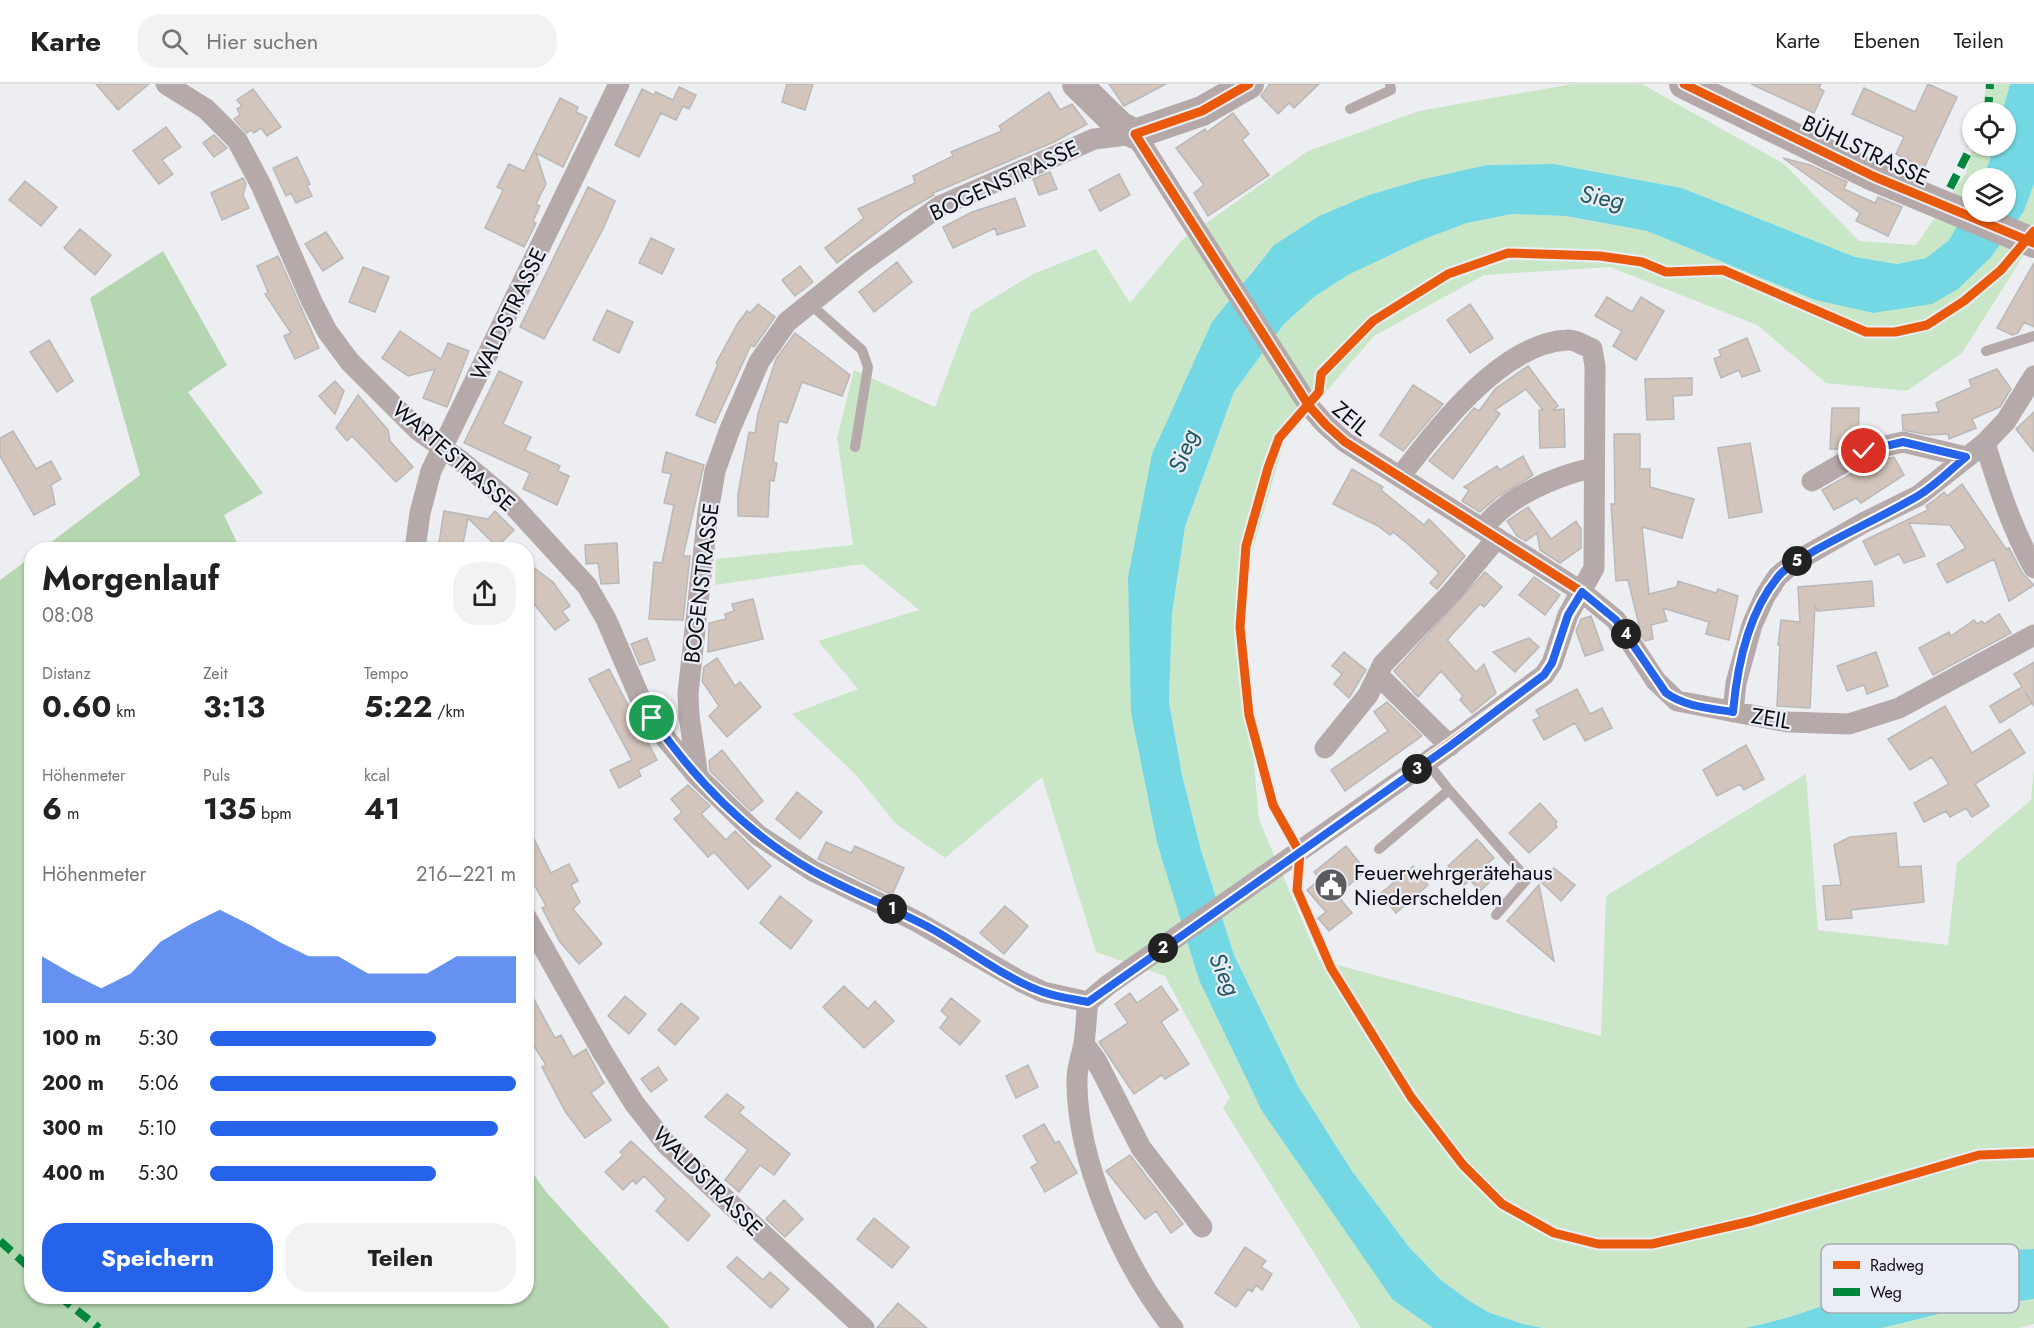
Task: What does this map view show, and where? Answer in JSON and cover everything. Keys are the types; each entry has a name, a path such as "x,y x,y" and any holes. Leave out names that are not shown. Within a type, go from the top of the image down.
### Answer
{"street":[{"name":"WARTESTRASSE","path":"166,84 206,109 237,140 261,185 327,331 350,362 419,431 460,460 510,502 575,570 606,618 640,698 652,718 699,777"},
{"name":"WALDSTRASSE","path":"416,542 428,482 442,448 619,84"},
{"path":"1077,84 1120,126 1135,134"},
{"name":"BOGENSTRASSE","path":"699,777 689,716 688,693 708,512 715,471 733,421 759,362 787,322 867,257 940,206 1094,139 1135,134 1202,111 1249,84"},
{"name":"BÜHLSTRASSE","path":"1684,84 1934,202 2034,243"},
{"name":"ZEIL","path":"1135,134 1298,388 1326,425 1345,442 1582,592 1616,620 1666,693 1677,701 1692,706 1788,722 1849,724 1899,708 2034,635"},
{"path":"699,777 758,835 813,871 923,924 1043,992 1088,1002 1428,762 1544,675 1552,663 1568,615 1594,568 1595,366 1592,349 1569,339 1540,345 1514,358 1493,374 1447,420 1400,477"},
{"path":"1733,712 1736,683 1752,625 1765,596 1778,576 1795,562 1863,523 1918,496 1985,443 2006,421 2034,376"},
{"path":"1812,482 1864,451 1903,442 1966,457"},
{"path":"1985,443 2009,515 2034,568"},
{"path":"1325,748 1368,695 1383,664 1452,592 1490,533 1493,514 1570,472 1593,468"},
{"path":"1378,675 1450,746"},
{"name":"WALDSTRASSE","path":"534,930 603,1053 634,1103 667,1145 864,1328"},
{"path":"1088,1002 1084,1044 1077,1077 1078,1120 1096,1187 1138,1278 1173,1328"},
{"path":"1084,1044 1096,1060 1141,1148 1202,1227"}],"lane":[{"path":"1350,109 1391,90 1390,84"},
{"path":"809,303 862,350 868,367 855,447"},
{"path":"1986,351 2034,336"},
{"path":"1428,762 1449,790 1527,879 1496,915"},
{"path":"1379,849 1449,790"}],"green space":[{"path":"1572,84 1642,84 1784,164 1859,241 1916,245 1962,179 1962,217 1949,240 1926,258 1897,264 1855,257 1682,188 1554,164 1487,165 1366,196 1319,216 1274,245 1248,276 1131,713 1157,843 1199,980 1393,1300 1433,1328 1361,1328 1223,1108 1230,1098 1165,976 1096,952 1042,777 945,858 896,824 857,776 792,714 858,689 818,641 919,610 863,564 715,585 716,559 853,545 837,438 854,370 935,407 971,312 1031,275 1096,249 1130,303 1182,240 1308,151 1419,111"},
{"path":"1987,84 2010,84 2005,102 1983,102"},
{"path":"1970,156 1991,156 1987,168 1967,168"},
{"path":"2034,184 2034,237 2012,274 1962,353 1907,391 1826,383 1757,325 1610,267 1484,275 1374,336 1285,439 1239,597 1259,820 1319,960 1601,1036 1606,896 1806,774 1818,930 1948,945 1957,863 2031,800 2034,769 2034,1249 2019,1249 2019,1244 1821,1244 1821,1306 1745,1328 1543,1328 1488,1312 1441,1280 1409,1247 1352,1171 1298,1086 1234,955 1201,850 1182,775 1169,702 1172,613 1185,527 1234,392 1284,324 1314,297 1348,275 1422,240 1467,223 1512,214 1566,216 1647,231 1815,300 1873,313 2008,222 2016,222 2016,216 2024,211"},
{"path":"163,251 227,365 188,392 263,493 224,515 237,542 51,542 140,475 90,298"},
{"path":"24,562 24,1304 534,1304 534,1175 547,1193 670,1328 0,1328 0,580"},
{"path":"2034,1299 2034,1324 2019,1328 1882,1328 1943,1313 2019,1313 2019,1301"}],"water":[{"name":"Sieg","path":"2010,84 2034,84 2034,184 2024,211 1991,257 1958,289 1932,304 1873,313 1815,300 1647,231 1566,216 1512,214 1467,223 1422,240 1348,275 1314,297 1284,324 1234,392 1185,527 1172,613 1169,702 1182,775 1201,850 1234,955 1298,1086 1352,1171 1409,1247 1441,1280 1488,1312 1543,1328 1433,1328 1393,1300 1262,1111 1199,980 1157,843 1131,713 1128,577 1152,454 1212,322 1274,245 1319,216 1366,196 1420,180 1487,165 1554,164 1682,188 1855,257 1897,264 1926,258 1949,240 1962,217 1962,222 2016,222 2016,168 1987,168 1991,156 2016,156 2016,102 2005,102"},
{"path":"2019,1249 2034,1249 2034,1299 2019,1301"},
{"path":"1821,1306 1821,1313 1943,1313 1882,1328 1745,1328"}],"building":[{"path":"96,84 149,84 118,110"},
{"path":"787,84 813,84 805,110 782,102"},
{"path":"1109,84 1166,84 1124,106"},
{"path":"1270,84 1319,84 1294,108 1289,103 1278,114 1261,96"},
{"path":"1751,84 1821,84 1819,88 1824,91 1814,113"},
{"path":"1928,84 1957,97 1924,168 1896,154 1904,137 1852,114 1864,88 1915,112"},
{"path":"679,87 696,95 689,109 683,106 676,120 661,113 639,157 615,145 642,89 654,95 656,92 673,100"},
{"path":"253,89 281,127 267,136 261,128 254,133 251,130 247,133 234,119 240,115 237,109 242,106 237,100"},
{"path":"1049,92 1060,110 1072,104 1087,124 1054,142 933,193 934,195 902,213 837,263 825,248 864,218 858,209 915,183 913,176 953,156 951,152 1002,131 999,126"},
{"path":"560,98 578,107 576,112 587,117 563,167 536,153 546,184 536,204 540,206 533,221 536,223 524,247 485,228 503,190 497,187 509,164 524,171"},
{"path":"1233,113 1249,134 1242,140 1269,175 1208,216 1194,193 1204,185 1176,148 1205,129 1207,132"},
{"path":"166,127 181,147 162,160 173,174 159,184 133,151"},
{"path":"214,135 227,148 214,157 203,143"},
{"path":"297,157 310,184 307,186 312,196 296,203 291,193 286,196 273,168"},
{"path":"1783,158 1810,165 1847,182 1844,189 1875,203 1878,197 1902,207 1888,236 1856,221 1860,213"},
{"path":"1050,172 1057,189 1039,195 1033,179"},
{"path":"1119,174 1130,195 1100,211 1089,190"},
{"path":"243,178 246,184 243,195 249,208 222,220 211,193"},
{"path":"25,181 57,207 41,226 9,200"},
{"path":"588,187 615,201 603,229 544,339 520,327"},
{"path":"1015,198 1025,226 997,235 995,228 953,248 943,227 972,212"},
{"path":"80,229 111,255 95,275 64,248"},
{"path":"326,232 343,258 323,271 305,244"},
{"path":"651,238 674,249 662,274 639,263"},
{"path":"278,256 319,348 295,359 284,336 291,333 265,294 268,292 257,266"},
{"path":"897,262 912,282 874,312 859,292"},
{"path":"2034,263 2034,327 2024,322 2018,333 2012,335 1997,328"},
{"path":"800,266 813,282 795,296 782,280"},
{"path":"363,267 389,277 375,312 349,302"},
{"path":"1607,297 1632,312 1641,297 1664,311 1636,360 1613,346 1622,331 1595,316"},
{"path":"758,304 775,317 754,347 751,345 715,423 696,415 718,364 716,363 738,323 747,311 750,313"},
{"path":"1470,304 1493,338 1470,353 1447,320"},
{"path":"607,310 633,322 619,353 593,340"},
{"path":"400,331 441,359 448,343 469,351 447,407 423,398 435,369 408,376 382,358"},
{"path":"795,333 850,375 842,396 802,382 787,423 779,421 773,462 777,463 774,481 770,480 768,517 738,516 738,494 749,432 755,433 758,414 776,359"},
{"path":"1747,338 1760,371 1742,377 1739,370 1721,378 1714,359 1721,356 1719,350"},
{"path":"49,340 73,381 57,392 30,352"},
{"path":"1528,366 1558,406 1552,410 1564,409 1565,447 1540,448 1539,410 1543,410 1526,389 1495,410 1500,414 1453,479 1429,461 1474,408 1479,411 1496,388"},
{"path":"1997,369 2011,389 2000,407 1972,419 1976,428 1949,439 1948,434 1929,435 1903,430 1902,415 1939,412 1936,403 1972,387 1969,380"},
{"path":"499,371 522,382 503,424 531,437 525,450 560,466 558,471 569,476 557,505 523,489 530,473 464,443"},
{"path":"1692,378 1692,395 1673,396 1674,419 1647,420 1645,379"},
{"path":"335,381 344,391 335,414 319,396"},
{"path":"1413,385 1443,404 1403,451 1380,435"},
{"path":"358,395 388,430 390,441 413,467 396,482 352,436 347,441 336,428"},
{"path":"1832,408 1859,408 1858,440 1842,449 1830,449"},
{"path":"2034,412 2034,452 2016,429"},
{"path":"13,431 36,469 51,461 61,479 51,485 55,504 34,515 0,456 0,438"},
{"path":"1614,434 1640,434 1640,469 1650,469 1650,487 1694,499 1682,538 1642,527 1649,594 1677,587 1678,581 1716,593 1718,589 1738,596 1729,640 1706,634 1709,622 1663,608 1667,621 1651,625 1653,639 1645,641 1642,637 1628,580 1616,581 1611,504 1615,504"},
{"path":"1750,443 1762,512 1729,518 1718,448"},
{"path":"666,452 704,465 683,556 690,556 683,620 649,619 654,562 662,563 674,505 664,503 671,474 662,472"},
{"path":"1523,456 1533,475 1497,497 1480,512 1462,501 1469,490 1464,487 1497,466 1500,470"},
{"path":"1894,457 1904,475 1861,503 1856,498 1834,510 1822,490 1870,463"},
{"path":"1352,469 1383,487 1381,490 1424,525 1429,519 1465,556 1437,589 1430,583 1439,573 1409,545 1393,532 1390,535 1378,526 1333,504"},
{"path":"1962,484 2006,549 2009,548 2023,574 2034,585 2009,601 1994,559 1947,583 1937,564 1966,548 1950,525 1909,523 1925,556 1904,563 1899,554 1875,565 1863,541 1928,510 1926,506 1944,492 1947,496"},
{"path":"1528,507 1551,539 1576,521 1581,529 1581,548 1560,563 1540,550 1537,533 1526,541 1517,536 1507,521"},
{"path":"444,511 488,519 495,511 514,530 502,542 492,542 468,518 463,542 439,542"},
{"path":"617,543 619,583 601,584 598,563 586,564 585,545"},
{"path":"534,568 553,582 570,606 562,611 569,620 555,630 534,604"},
{"path":"1485,572 1502,587 1484,607 1480,604 1447,640 1476,672 1484,664 1496,693 1472,713 1460,700 1463,696 1441,671 1418,697 1394,671"},
{"path":"1534,577 1560,595 1545,615 1519,595"},
{"path":"1872,581 1874,606 1817,611 1815,605 1810,708 1777,706 1780,645 1778,645 1781,620 1800,622 1798,587"},
{"path":"753,599 763,639 708,652 709,623 726,619 725,614 734,611 732,604"},
{"path":"1999,614 2011,633 1933,675 1919,648 1949,632 1951,636 1974,620 1977,624 1982,621 1984,624"},
{"path":"1591,616 1603,650 1585,656 1576,631 1581,619"},
{"path":"647,638 655,660 640,665 631,644"},
{"path":"1529,638 1539,647 1515,672 1493,652"},
{"path":"1344,652 1366,670 1349,698 1334,684 1342,674 1332,666"},
{"path":"1876,652 1888,686 1867,694 1864,685 1847,691 1837,666"},
{"path":"717,658 735,686 740,682 761,707 727,737 709,716 719,706 702,681 704,667"},
{"path":"2034,662 2034,706 2025,692 2032,703 2000,723 1990,706 2022,687 2014,674"},
{"path":"609,669 657,760 638,770 641,776 619,788 610,770 632,760 589,679"},
{"path":"1577,689 1590,714 1602,708 1612,728 1585,741 1575,723 1544,740 1533,720 1540,717 1536,710"},
{"path":"1387,702 1422,736 1345,791 1331,770 1388,731 1374,712"},
{"path":"1945,706 1972,753 2010,729 2025,753 1975,784 1989,806 1972,817 1966,808 1950,817 1946,811 1924,822 1914,803 1949,784 1932,757 1910,770 1888,739"},
{"path":"1746,745 1764,779 1744,790 1740,784 1717,796 1703,770"},
{"path":"722,750 763,801 751,811 710,771 709,761"},
{"path":"688,785 710,806 701,814 726,840 735,831 771,866 748,889 714,852 708,857 674,819 682,812 671,799"},
{"path":"797,792 822,812 800,839 776,819"},
{"path":"1540,803 1557,822 1555,824 1557,827 1529,853 1509,833"},
{"path":"1896,833 1899,867 1921,866 1924,902 1851,910 1852,918 1826,920 1823,886 1841,885 1834,845 1850,837"},
{"path":"534,839 551,873 569,864 578,881 571,885 580,902 573,909 602,944 579,964 560,942 542,908 546,906 534,884"},
{"path":"1477,839 1494,858 1481,869 1492,880 1480,891 1470,880 1464,885 1448,866"},
{"path":"826,842 851,853 855,846 904,868 892,895 818,859"},
{"name":"Feuerwehrgerätehaus Niederschelden","path":"1346,846 1366,871 1337,895 1352,913 1329,931 1318,918 1326,912 1307,890 1320,879 1314,872"},
{"path":"1413,866 1428,885 1396,913 1380,894"},
{"path":"1554,868 1575,885 1561,901 1541,882"},
{"path":"1539,885 1554,961 1507,921"},
{"path":"780,896 812,921 791,949 760,923"},
{"path":"1005,906 1028,926 1004,954 980,933"},
{"path":"844,986 868,1009 875,1001 894,1021 864,1048 823,1007"},
{"path":"1161,986 1178,1010 1161,1022 1189,1064 1165,1079 1162,1075 1134,1094 1099,1042 1128,1023 1115,1004 1130,993 1137,1003"},
{"path":"625,996 646,1014 629,1034 608,1016"},
{"path":"951,998 980,1021 960,1045 940,1028 948,1017 941,1011"},
{"path":"534,1000 555,1038 561,1035 573,1057 586,1049 604,1083 591,1093 611,1120 585,1138 565,1111 542,1067 546,1065 534,1046"},
{"path":"681,1003 699,1018 675,1045 658,1030"},
{"path":"1028,1065 1038,1087 1016,1098 1006,1076"},
{"path":"658,1067 667,1080 651,1092 641,1079"},
{"path":"727,1094 744,1107 739,1113 790,1154 774,1175 760,1165 739,1192 725,1180 748,1150 705,1117"},
{"path":"1044,1124 1055,1143 1059,1141 1077,1173 1045,1192 1031,1167 1038,1163 1023,1136"},
{"path":"631,1141 710,1215 688,1241 656,1211 666,1199 644,1176 636,1184 633,1180 623,1190 605,1172 623,1155 620,1152"},
{"path":"1130,1155 1183,1224 1171,1233 1156,1211 1145,1219 1106,1171"},
{"path":"784,1200 803,1219 785,1237 766,1219"},
{"path":"874,1218 909,1247 892,1268 857,1239"},
{"path":"1245,1247 1266,1261 1261,1267 1272,1274 1262,1290 1256,1285 1252,1292 1248,1289 1236,1307 1215,1293"},
{"path":"737,1257 763,1280 770,1272 789,1289 771,1308 727,1267"},
{"path":"898,1303 927,1328 877,1328"}],"marked path":[{"path":"1989,102 1990,84"},
{"path":"1950,188 1966,156"},
{"path":"0,1241 24,1263"},
{"path":"69,1304 99,1328"}],"cycle path":[{"path":"1249,84 1202,111 1135,134 1309,406 1345,442 1582,592 1568,615 1552,663 1544,675 1300,853"},
{"path":"1684,84 1875,177 2034,243"},
{"path":"2034,231 2001,270 1964,301 1927,325 1895,332 1866,332 1723,270 1666,272 1642,262 1600,256 1508,253 1448,274 1373,321 1321,374 1319,392 1279,438 1246,546 1240,627 1249,715 1273,805 1300,853 1297,890 1331,968 1411,1097 1463,1165 1502,1204 1554,1233 1598,1244 1652,1244 1752,1221 1979,1155 2034,1153"}],"place":[{"name":"Feuerwehrgerätehaus Niederschelden","path":"1331,885"}],"route":[{"path":"652,718 667,740 719,800 738,819 783,852 813,871 872,898 957,943 1020,981 1043,992 1088,1002 1108,985 1450,746 1544,675 1552,663 1568,615 1582,592 1616,620 1666,693 1677,701 1692,706 1733,712 1736,683 1752,625 1765,596 1778,576 1795,562 1863,523 1918,496 1966,457 1903,442 1864,451"}]}
